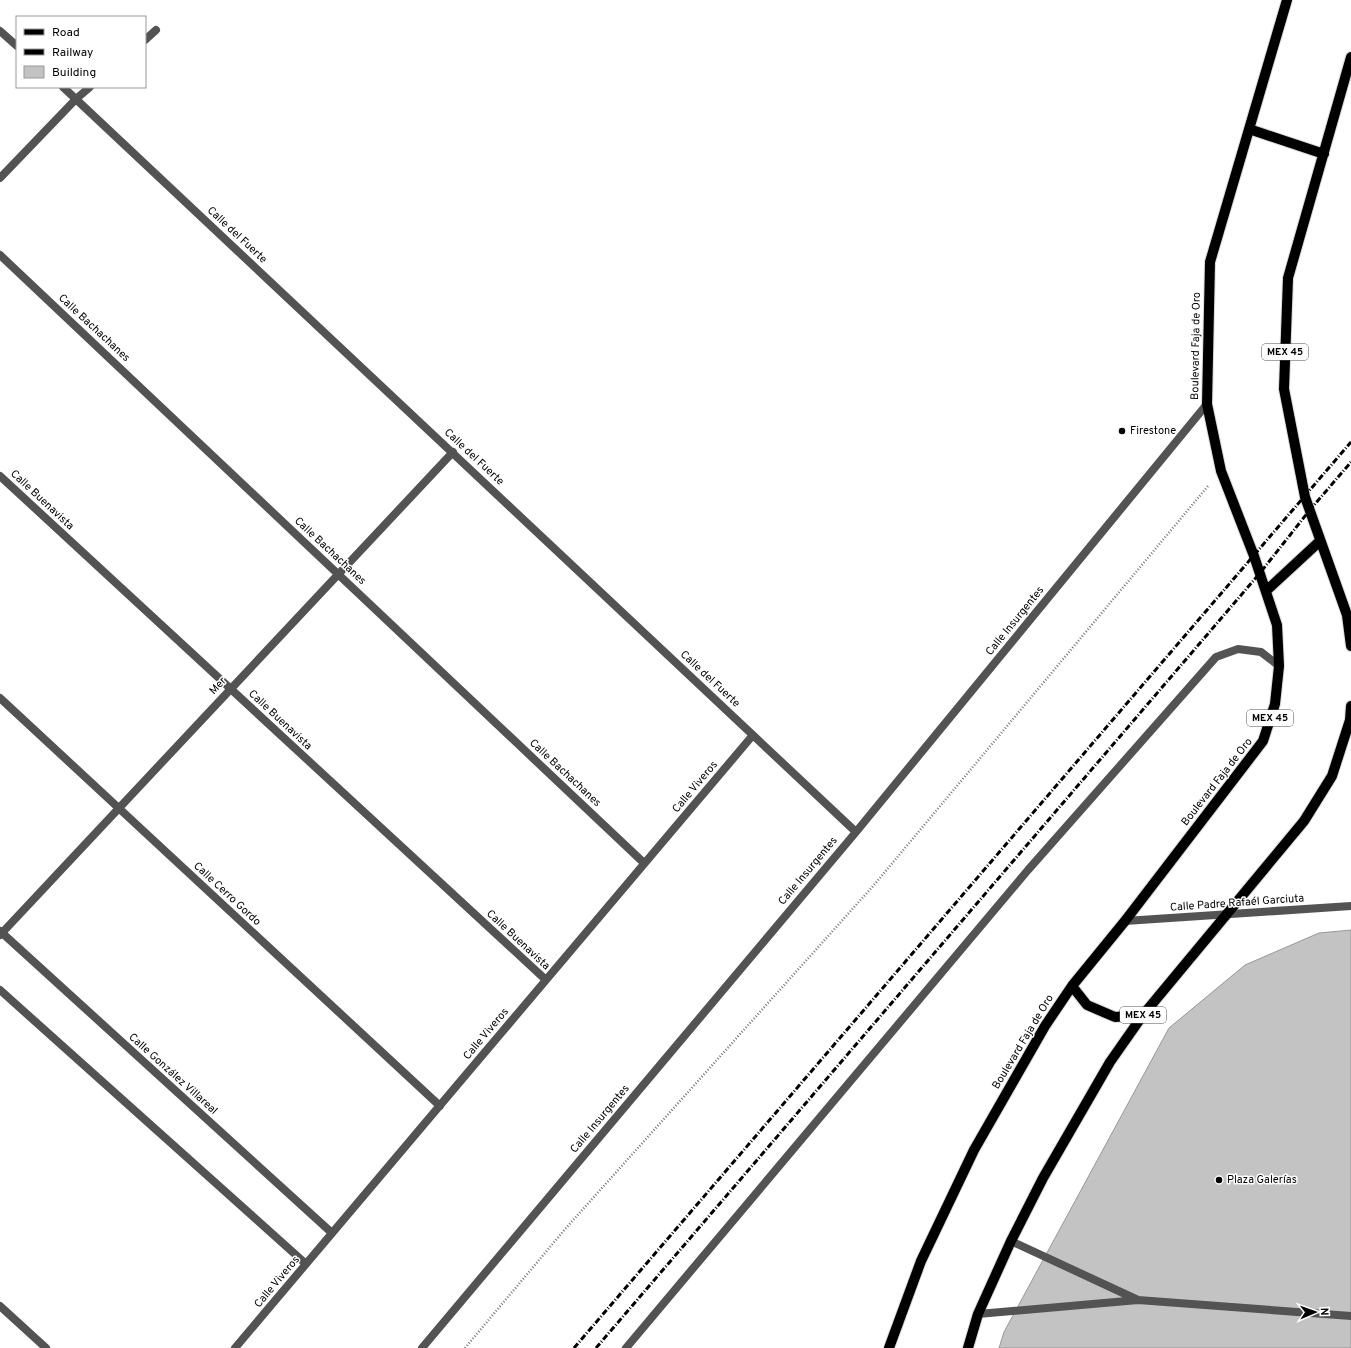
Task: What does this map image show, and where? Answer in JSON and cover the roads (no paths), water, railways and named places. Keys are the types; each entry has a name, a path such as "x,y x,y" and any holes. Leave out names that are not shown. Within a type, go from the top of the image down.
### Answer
{"main road":[{"name":"Boulevard Faja de Oro","path":"889,1348 921,1261 974,1150 1045,1026 1072,986 1125,921 1263,741 1275,704 1279,666 1277,625 1266,591 1221,470 1207,404 1210,262 1287,0"},
{"name":"MEX 45","path":"1351,57 1288,278 1284,389 1304,497 1347,615 1351,646"},
{"path":"1249,129 1324,154"},
{"path":"1266,591 1320,541"},
{"name":"MEX 45","path":"968,1348 978,1314 1011,1241 1043,1178 1110,1062 1143,1015 1304,821 1332,776 1350,720 1351,706"},
{"path":"1072,986 1087,1005 1115,1017 1143,1015"}],"street":[{"path":"146,39 156,30"},
{"path":"0,31 16,45"},
{"name":"Calle del Fuerte","path":"64,88 856,832"},
{"path":"0,178 76,98 89,88"},
{"name":"Calle Bachachanes","path":"0,255 644,863"},
{"name":"Calle Insurgentes","path":"422,1348 856,832 1207,404"},
{"name":"Mer","path":"1,933 452,452"},
{"name":"Calle Buenavista","path":"0,476 546,980"},
{"path":"626,1348 1028,870 1216,657 1238,649 1261,652 1279,666"},
{"name":"Calle Cerro Gordo","path":"0,698 440,1106"},
{"name":"Calle Viveros","path":"235,1348 753,735"},
{"name":"Calle Padre Rafaél Garciuta","path":"1125,921 1351,906"},
{"name":"Calle González Villareal","path":"1,933 332,1233"},
{"path":"0,990 306,1264"},
{"path":"1011,1241 1138,1300"},
{"path":"978,1314 1138,1300 1351,1316"},
{"path":"0,1306 46,1348"}],"railway":[{"path":"574,1348 1351,442"},
{"path":"596,1348 1260,573 1309,511 1351,462"}],"place":[{"name":"Firestone","path":"1122,431"},
{"name":"Plaza Galerías","path":"1219,1180"}]}
